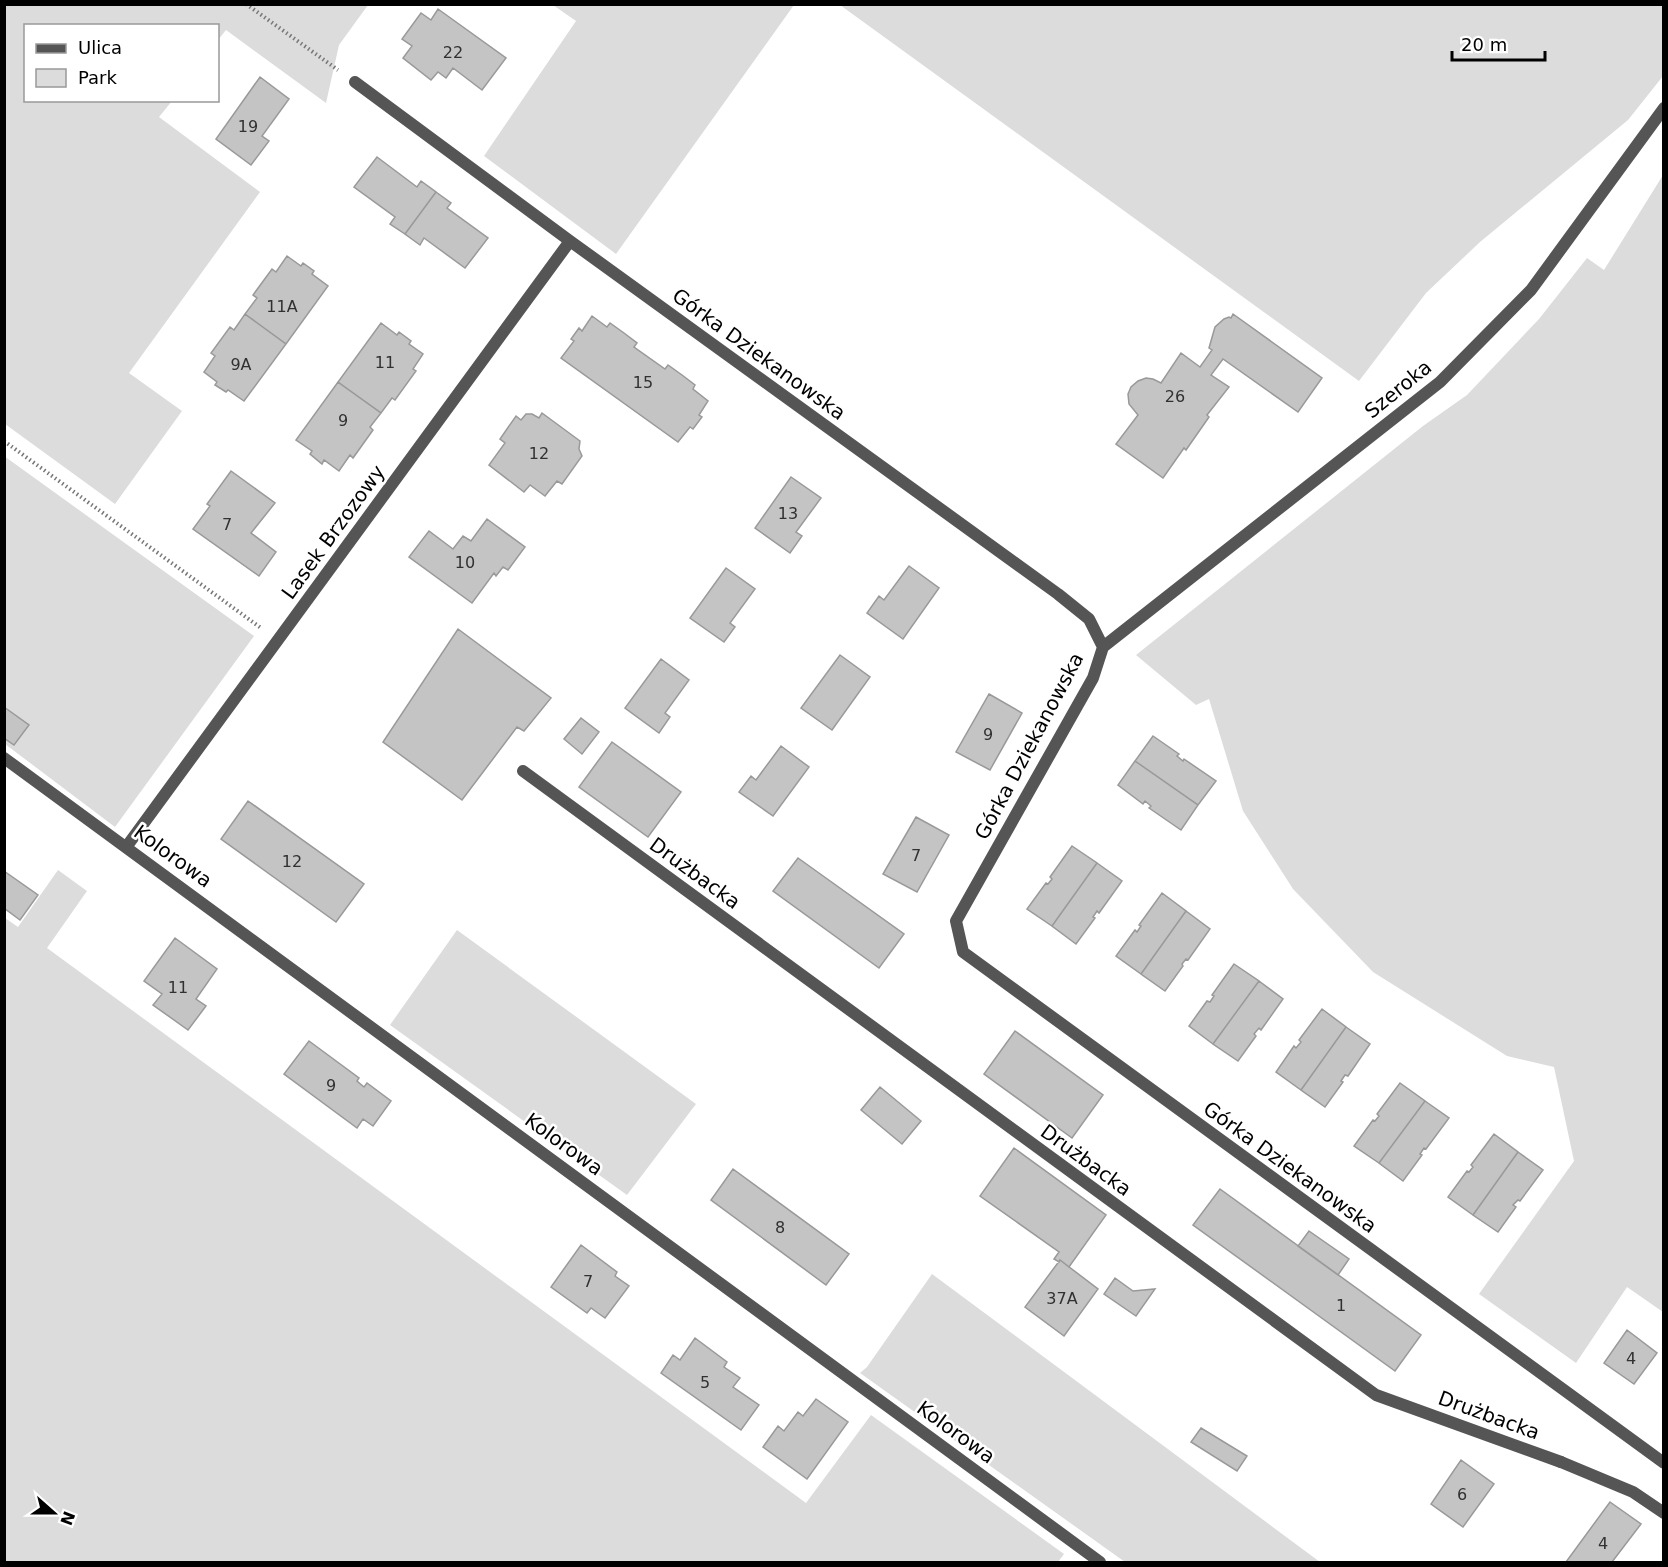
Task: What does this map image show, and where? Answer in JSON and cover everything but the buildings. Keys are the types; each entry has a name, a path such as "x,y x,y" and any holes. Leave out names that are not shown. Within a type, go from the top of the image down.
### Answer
{"street":[{"name":"Górka Dziekanowska","path":"355,82 570,241 1058,594 1089,619 1103,647 1092,678 956,921 963,952 1664,1463"},
{"name":"Szeroka","path":"1103,647 1440,382 1531,290 1664,108"},
{"name":"Lasek Brzozowy","path":"127,846 570,241"},
{"name":"Kolorowa","path":"4,758 127,846 1100,1563"},
{"name":"Drużbacka","path":"523,771 1376,1395 1562,1462 1633,1492 1664,1513"}],"path":[{"path":"246,4 355,82"},
{"path":"4,441 277,640"}],"green space":[{"path":"5,4 368,5 339,45 326,103 226,30 219,39 219,24 24,24 24,102 171,102 159,117 260,192 129,373 182,411 115,504 5,424"},
{"path":"553,5 794,5 616,254 484,156 576,21"},
{"path":"840,5 1663,5 1663,76 1628,120 1480,242 1426,293 1359,381"},
{"path":"1663,175 1663,1312 1627,1287 1576,1363 1479,1294 1574,1161 1554,1067 1507,1056 1373,972 1293,889 1243,811 1209,699 1196,705 1136,655 1423,426 1467,395 1539,319 1587,258 1604,270"},
{"path":"4,456 254,636 115,827 5,744"},
{"path":"58,870 87,891 47,948 806,1503 871,1415 1064,1554 1058,1562 5,1562 5,918 18,927"},
{"path":"457,930 696,1104 627,1195 390,1025"},
{"path":"932,1274 1320,1562 1125,1562 860,1373 867,1367"}]}
